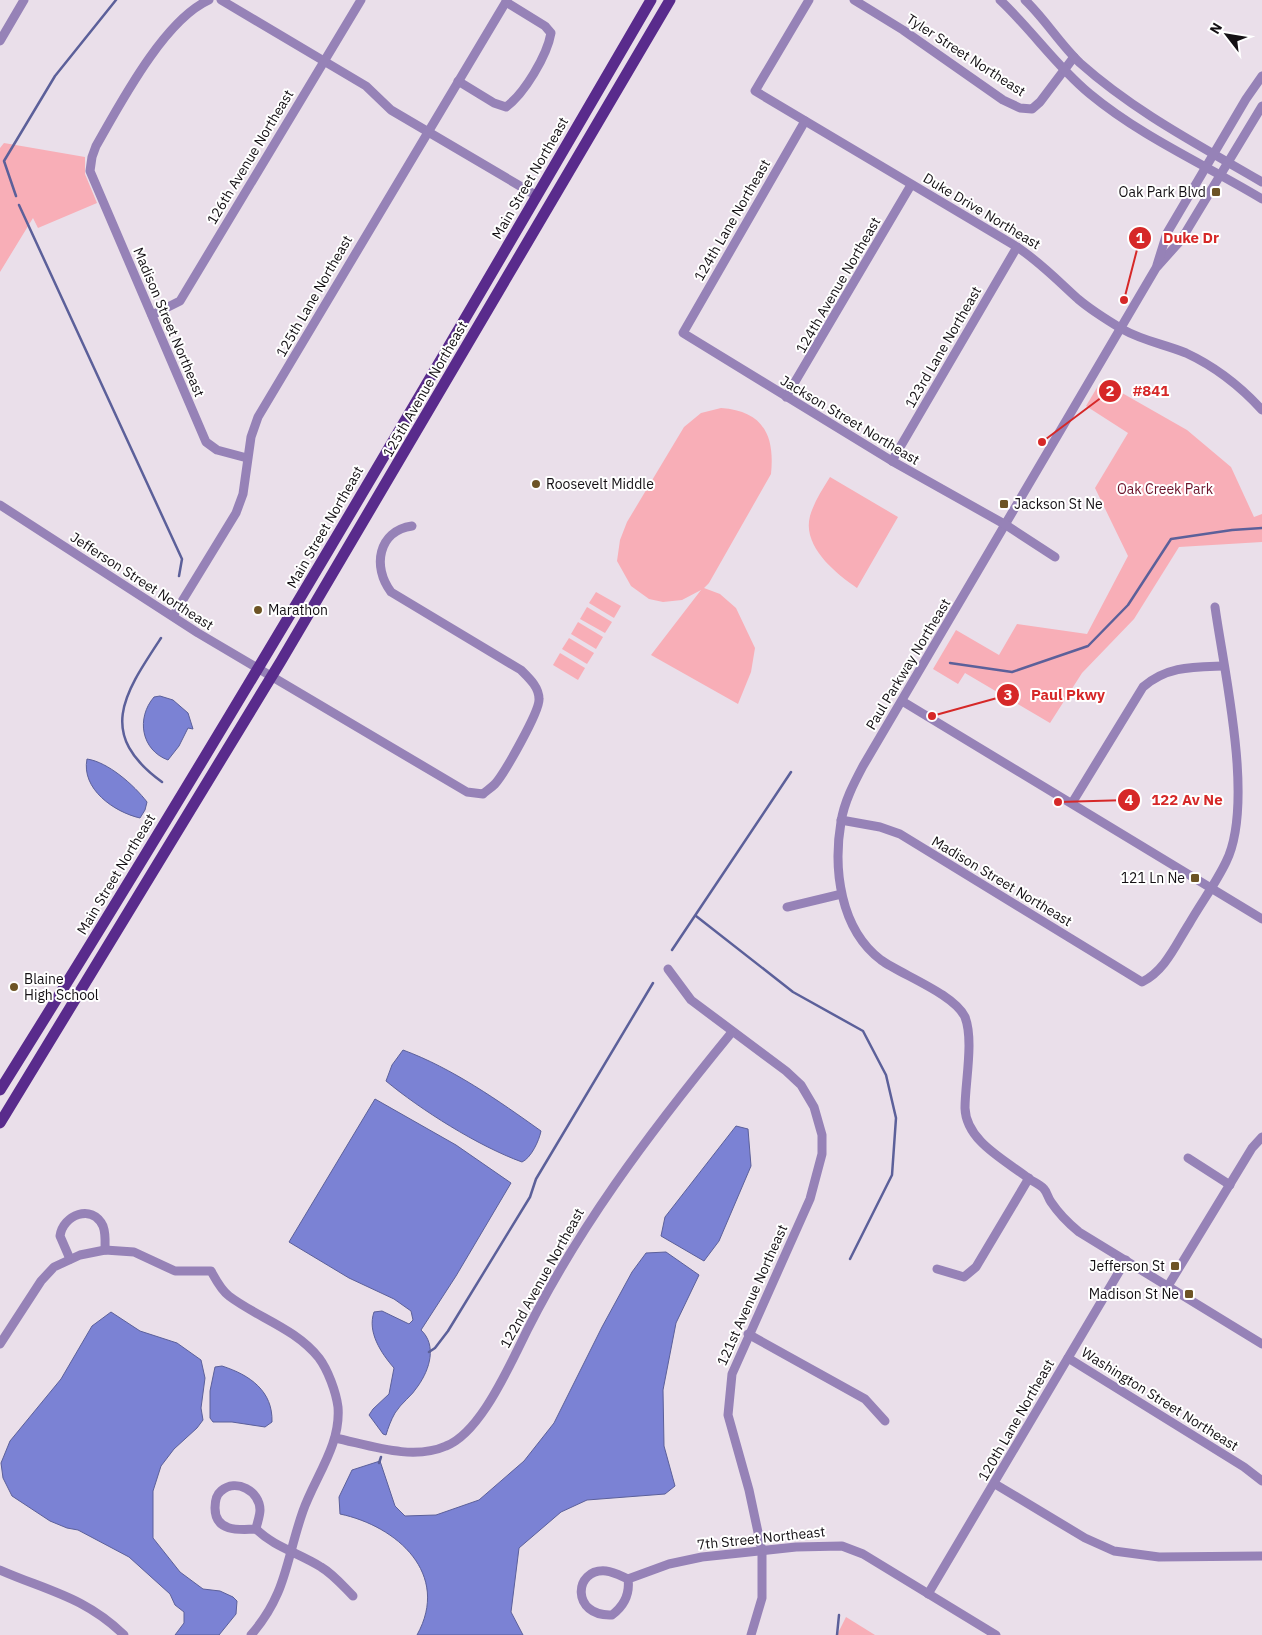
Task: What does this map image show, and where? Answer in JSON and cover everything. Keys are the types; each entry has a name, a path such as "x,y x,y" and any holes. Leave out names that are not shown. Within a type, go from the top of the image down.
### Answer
{"main road":[{"name":"Main Street Northeast","path":"0,1090 93,942 258,668 651,0"},
{"name":"125th Avenue Northeast","path":"271,677 413,441 494,298 670,0"},
{"path":"0,1123 271,677"}],"street":[{"path":"0,41 24,0"},
{"name":"Madison Street Northeast","path":"209,0 187,16 148,59 96,146 90,171 206,442 216,450 247,458"},
{"path":"221,0 366,86 391,110 537,196"},
{"name":"126th Avenue Northeast","path":"152,315 180,300 361,0"},
{"name":"Duke Drive Northeast","path":"809,0 754,91 1017,247 1039,262 1079,300 1121,328 1144,341 1187,354 1224,376 1249,395 1262,410"},
{"name":"Tyler Street Northeast","path":"854,0 903,30 1003,100 1020,108 1032,109 1040,102 1074,57"},
{"path":"1000,0 1064,69 1089,93 1119,116 1205,168 1262,199"},
{"path":"1025,0 1074,57 1122,98 1262,182"},
{"path":"458,81 494,103 506,107 517,99 548,46 551,33 545,26 506,1"},
{"name":"125th Lane Northeast","path":"173,616 236,514 243,494 251,437 258,417 506,1"},
{"name":"Paul Parkway Northeast","path":"1156,268 1167,233 1246,98 1262,76"},
{"name":"Paul Parkway Northeast","path":"841,820 855,782 1156,268 1181,240 1219,174 1262,106"},
{"name":"124th Lane Northeast","path":"684,333 805,122"},
{"name":"124th Avenue Northeast","path":"786,397 911,185"},
{"name":"123rd Lane Northeast","path":"892,461 1017,247"},
{"name":"Jackson Street Northeast","path":"684,333 892,461 1006,524"},
{"name":"Jefferson Street Northeast","path":"0,505 198,633 271,677 467,792 483,794 495,784 532,720 540,701 530,679 521,670 403,601 387,588 380,572 384,546 392,534 402,528 412,526"},
{"path":"1006,524 1055,558"},
{"path":"1210,888 1226,862 1239,816 1237,769 1215,607"},
{"path":"1072,803 1143,687 1155,677 1172,669 1223,666"},
{"path":"902,701 1262,919"},
{"path":"841,820 838,846 841,894 853,926 865,945 882,960 942,995 958,1008 965,1018 968,1042 965,1110 970,1128 985,1146 1045,1189 1063,1218 1079,1232 1262,1344"},
{"name":"Madison Street Northeast","path":"841,820 874,825 900,834 1142,982 1157,972 1210,888"},
{"path":"787,907 841,894"},
{"path":"668,968 691,1000 732,1032"},
{"name":"121st Avenue Northeast","path":"732,1032 786,1071 801,1085 814,1107 822,1135 822,1154 810,1199 748,1334 732,1374 728,1415 749,1490 762,1551 762,1598 751,1635"},
{"name":"122nd Avenue Northeast","path":"335,1438 416,1453 448,1446 464,1432 496,1392 571,1248 598,1206 666,1114 732,1032"},
{"path":"1168,1286 1252,1148 1262,1137"},
{"path":"1188,1158 1230,1185"},
{"path":"937,1269 964,1277 976,1267 1029,1178"},
{"path":"70,1259 60,1236 65,1223 76,1215 91,1215 98,1219 105,1233 105,1250"},
{"path":"0,1344 40,1281 54,1267 89,1252 105,1250 134,1252 175,1270 211,1272 227,1295 290,1332 319,1359 327,1373 338,1407 335,1438 303,1510 282,1587 262,1622 251,1635"},
{"name":"120th Lane Northeast","path":"928,1594 995,1484 1126,1260"},
{"path":"748,1334 865,1399 885,1421"},
{"name":"Washington Street Northeast","path":"1068,1358 1244,1467 1262,1481"},
{"path":"995,1484 1086,1538 1114,1551 1159,1557 1262,1556"},
{"path":"256,1529 260,1511 258,1502 252,1492 243,1486 232,1486 221,1491 215,1502 214,1513 219,1523 228,1528 256,1529 265,1538 328,1572 353,1596"},
{"name":"7th Street Northeast","path":"628,1579 669,1564 702,1557 827,1544 842,1546 863,1554 996,1635"},
{"path":"0,1570 80,1601 109,1621 124,1635"},
{"path":"604,1571 628,1579 629,1585 624,1603 612,1615 594,1614 586,1607 581,1598 584,1582 588,1576 604,1571"}],"green space":[{"path":"4,143 85,157 85,174 97,203 38,228 33,218 0,272 0,148"},
{"name":"Oak Creek Park","path":"1101,381 1187,430 1231,467 1254,517 1262,514 1262,542 1179,547 1134,619 1082,673 1050,723 965,673 958,684 933,669 956,630 999,655 1017,624 1087,634 1128,556 1095,488 1128,433 1086,406"},
{"path":"721,408 747,414 756,420 768,437 772,460 771,474 709,583 704,588 720,594 736,608 755,648 751,672 738,704 651,655 701,590 682,600 663,602 649,599 631,586 617,561 620,540 627,522 684,427 701,413"},
{"path":"830,477 898,517 857,588 830,567 822,558 811,538 810,516 816,501"},
{"path":"596,592 621,606 614,618 589,603"},
{"path":"587,607 612,622 605,633 580,619"},
{"path":"578,622 603,637 596,649 571,634"},
{"path":"569,638 594,653 587,664 562,649"},
{"path":"560,653 585,668 578,680 553,665"},
{"path":"846,1617 875,1635 837,1635"}],"water":[{"path":"160,696 173,700 188,713 193,729 188,728 179,746 168,760 152,749 144,733 143,724 148,705 154,697"},
{"path":"87,759 112,769 142,795 147,802 140,818 110,805 102,798 89,780 86,770"},
{"path":"403,1050 421,1057 457,1076 492,1097 541,1131 528,1157 522,1162 487,1147 416,1104 386,1081 392,1065"},
{"path":"375,1099 456,1145 511,1183 456,1276 421,1330 426,1336 430,1350 426,1372 416,1390 395,1413 386,1435 383,1434 369,1415 389,1394 394,1368 376,1342 372,1320 374,1312 382,1311 409,1324 413,1320 411,1311 394,1299 349,1278 289,1242"},
{"path":"736,1126 748,1129 751,1166 719,1241 704,1261 661,1236 665,1217"},
{"path":"666,1252 699,1275 676,1323 663,1390 664,1446 675,1486 665,1494 587,1500 561,1512 519,1548 511,1612 523,1635 417,1635 426,1613 427,1592 423,1573 413,1556 398,1541 381,1529 361,1520 340,1514 339,1497 352,1470 380,1461 395,1506 405,1516 436,1515 479,1500 524,1461 554,1423 602,1327 632,1272 646,1253"},
{"path":"111,1312 140,1331 177,1343 201,1360 205,1378 201,1408 203,1420 174,1449 161,1466 153,1491 153,1538 180,1572 203,1589 220,1591 237,1601 236,1614 219,1635 175,1635 184,1623 184,1612 175,1605 170,1594 129,1557 78,1530 50,1521 12,1496 3,1478 1,1463 10,1441 61,1379 92,1326"},
{"path":"222,1366 242,1374 258,1386 269,1401 272,1422 265,1427 232,1422 213,1422 210,1418 210,1391 215,1367"}],"waterway":[{"path":"16,196 4,161 55,76 116,0"},
{"path":"19,205 182,559 179,576"},
{"path":"950,663 1012,672 1088,646 1128,605 1171,539 1232,530 1262,528"},
{"path":"161,638 136,677 128,696 123,713 123,730 129,747 141,764 162,782"},
{"path":"672,950 791,772"},
{"path":"696,916 793,992 863,1031 886,1075 896,1118 892,1175 850,1259"},
{"path":"429,1352 435,1348 448,1331 530,1197 536,1179 653,983"},
{"path":"379,1463 381,1457"},
{"path":"837,1635 839,1615"}],"place":[{"name":"Oak Park Blvd","path":"1216,192"},
{"name":"Duke Dr","path":"1124,300"},
{"name":"#841","path":"1042,442"},
{"name":"Roosevelt Middle","path":"536,484"},
{"name":"Jackson St Ne","path":"1004,504"},
{"name":"Marathon","path":"258,610"},
{"name":"Paul Pkwy","path":"932,716"},
{"name":"122 Av Ne","path":"1058,802"},
{"name":"121 Ln Ne","path":"1195,878"},
{"name":"Blaine High School","path":"14,987"},
{"name":"Jefferson St","path":"1175,1266"},
{"name":"Madison St Ne","path":"1189,1294"}]}
